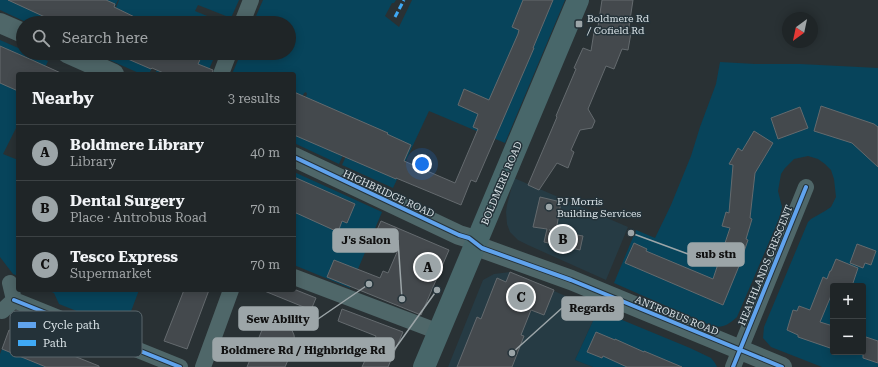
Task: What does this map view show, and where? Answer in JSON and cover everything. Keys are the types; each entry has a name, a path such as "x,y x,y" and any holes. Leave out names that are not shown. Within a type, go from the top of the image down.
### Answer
{"main road":[{"name":"BOLDMERE ROAD","path":"424,367 578,0"}],"street":[{"path":"245,16 251,0"},
{"path":"0,23 16,30"},
{"path":"83,60 110,72"},
{"path":"222,72 226,60"},
{"name":"HIGHBRIDGE ROAD","path":"296,158 459,235 469,238 476,244"},
{"name":"HEATHLANDS CRESCENT","path":"736,359 806,187"},
{"name":"ANTROBUS ROAD","path":"476,244 482,248 571,280 736,359 782,367"},
{"path":"296,278 439,332"},
{"path":"10,283 14,300"},
{"path":"207,366 231,292"},
{"path":"2,311 14,300"},
{"path":"14,300 41,311"},
{"path":"142,352 180,367"}],"shaded area":[{"path":"0,0 118,0 110,16 16,16 16,17 0,10"},
{"path":"119,0 239,0 232,16 226,16 198,5 195,11 207,16 113,16"},
{"path":"263,0 396,0 392,3 385,16 399,27 412,0 565,0 505,143 429,111 393,188 342,165 361,123 360,120 358,121 339,164 296,144 296,120 307,94 306,92 304,93 296,111 296,72 233,72 238,60 296,60 296,16 256,16"},
{"path":"0,40 16,47 16,60 48,61 43,72 16,72 16,128 3,154 16,159 16,275 13,274 0,257"},
{"path":"110,60 156,60 150,72 136,72"},
{"path":"161,60 213,60 208,72 156,72"},
{"path":"720,62 878,68 878,367 822,367 771,347 763,338 764,327 808,222 831,207 836,197 834,179 831,170 818,159 808,156 794,159 781,174 778,191 782,207 779,219 737,317 729,323 724,326 714,327 614,283 636,230 655,238 671,205 691,156 716,84"},
{"path":"296,173 382,212 350,288 296,266"},
{"path":"514,178 628,227 606,280 518,240 510,232 507,224 506,212"},
{"path":"510,272 598,310 575,360 593,367 448,367 483,280 494,274"},
{"path":"52,292 138,292 131,311 76,311 59,304 54,293"},
{"path":"598,310 711,358 717,367 593,367 575,360"},
{"path":"2,349 10,352 10,357 22,357 46,367 0,367 0,354"}],"building":[{"path":"8,0 106,0 115,4 114,7 133,16 43,16"},
{"path":"523,0 553,0 534,48 476,182 471,180 461,205 296,136 296,93 388,133 387,134 411,145 404,161 455,183 478,129 473,127 478,114 458,105 464,89 489,100 518,34 519,30 512,27"},
{"path":"602,0 633,0 628,33 631,33 628,50 622,49 614,69 606,66 588,109 595,121 592,128 580,130 571,150 574,152 568,168 557,163 539,190 528,185 557,117 556,116 576,69 574,68 583,48 591,51 594,32 597,33"},
{"path":"0,46 16,53 16,60 32,60 58,72 16,72 16,90 0,83"},
{"path":"130,60 200,60 198,64 213,70 212,72 161,72 152,68 151,69"},
{"path":"821,106 874,124 878,127 878,167 852,143 814,131"},
{"path":"800,107 808,128 778,139 771,118"},
{"path":"754,131 773,143 755,173 750,218 752,219 746,239 748,240 723,305 625,263 634,243 647,249 646,251 713,279 730,228 722,226 726,212 729,213 733,165 729,164 738,148 742,151"},
{"path":"296,178 355,204 347,223 342,221 338,232 296,213"},
{"path":"540,197 561,202 556,231 549,230 583,236 580,250 544,242 547,229 533,227"},
{"path":"381,221 449,250 421,315 327,277 334,260 380,278 383,271 388,273 398,250 373,239"},
{"path":"857,244 876,251 871,265 865,263 863,268 850,263"},
{"path":"836,259 858,268 853,283 830,283 830,298 820,322 830,325 830,348 798,337 798,335 787,330 793,310 797,311 799,306 810,310 823,277 827,279"},
{"path":"510,272 554,290 544,315 531,310 521,335 524,336 512,367 457,367 477,317 481,319 497,278 506,282"},
{"path":"296,290 316,298 311,310 267,292 296,292"},
{"path":"183,292 208,292 187,349 164,341"},
{"path":"342,309 403,332 388,367 362,367 376,336 338,321"},
{"path":"276,321 285,322 291,328 294,335 295,344 285,367 247,367 262,330"},
{"path":"9,330 10,352 2,349"},
{"path":"596,332 682,367 627,367 603,356 602,358 587,352"},
{"path":"866,337 878,341 878,363 863,358 863,355 866,355"},
{"path":"22,357 76,357 99,366 99,367 46,367"}],"marked path":[{"path":"395,17 404,0"}],"cycle path":[{"path":"296,158 459,235 469,238 482,248 571,280 782,367"},
{"path":"733,367 806,187"},
{"path":"14,300 41,311"},
{"path":"142,352 180,367"}],"place":[{"name":"Boldmere Rd / Cofield Rd","path":"579,24"},
{"name":"PJ Morris Building Services","path":"549,207"},
{"name":"sub stn","path":"631,233"},
{"name":"Dental Surgery","path":"563,239"},
{"name":"Boldmere Library","path":"428,267"},
{"name":"Sew Ability","path":"369,284"},
{"name":"Boldmere Rd / Highbridge Rd","path":"437,290"},
{"name":"Tesco Express","path":"521,297"},
{"name":"J's Salon","path":"402,299"},
{"name":"Regards","path":"512,353"}]}
